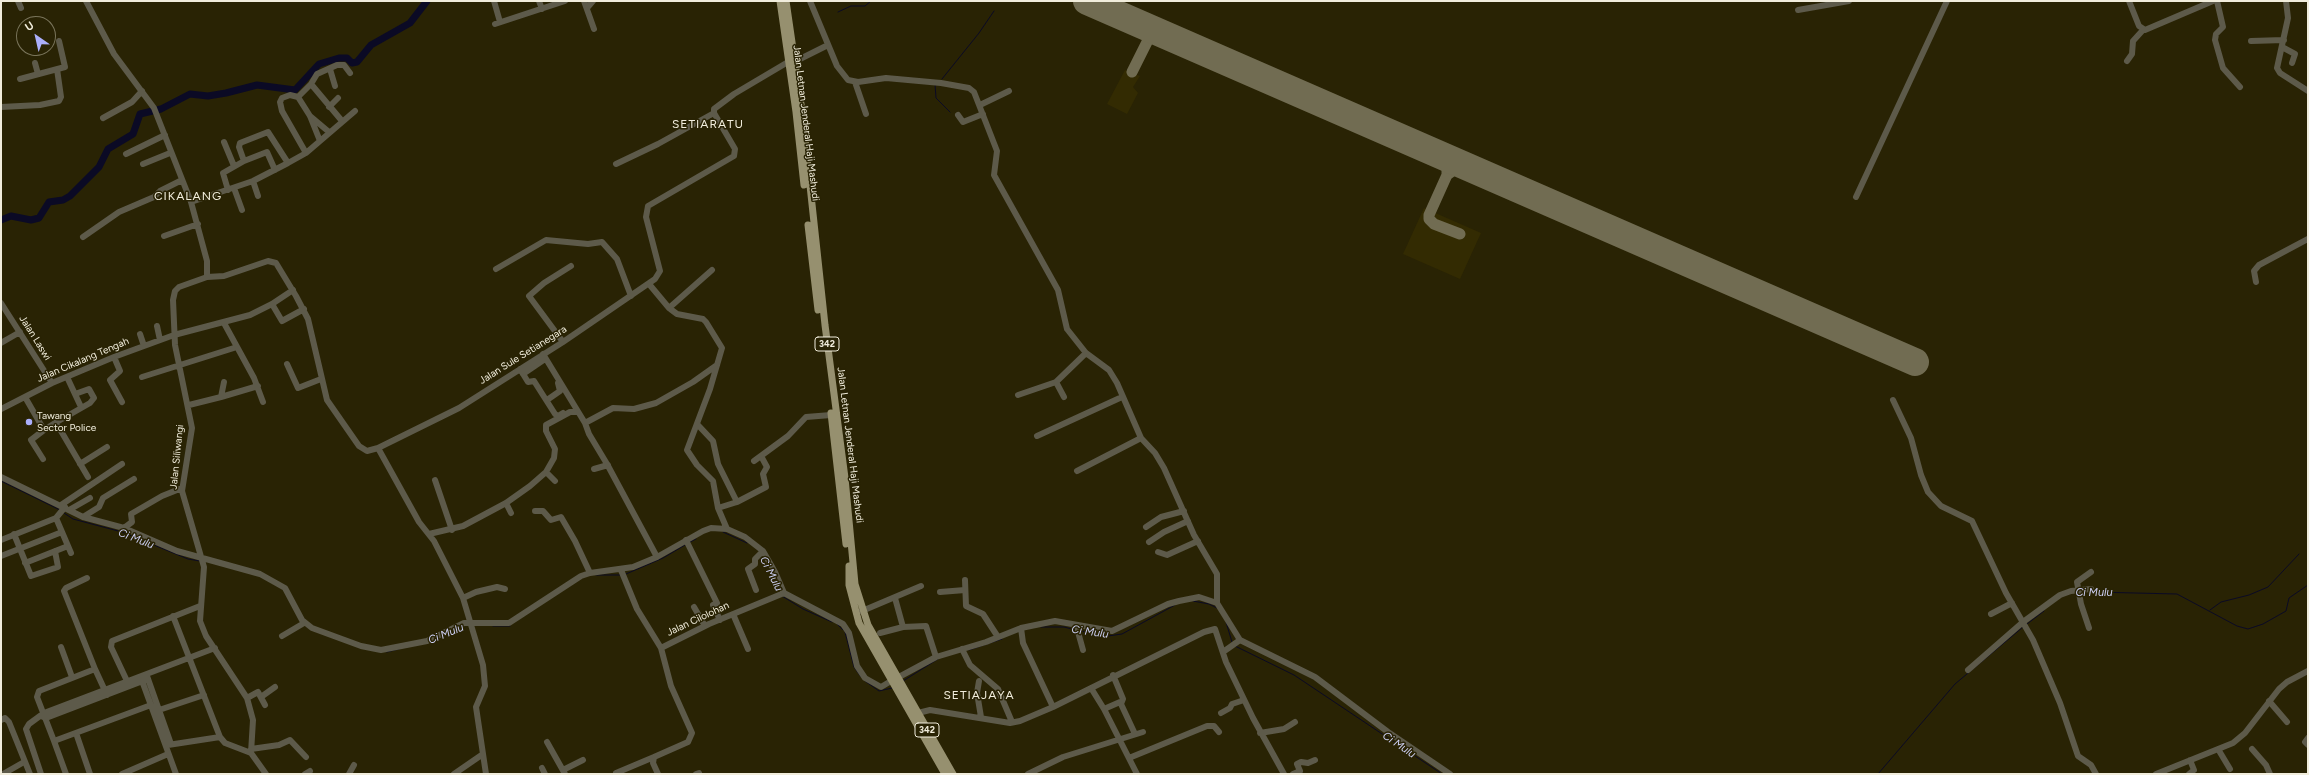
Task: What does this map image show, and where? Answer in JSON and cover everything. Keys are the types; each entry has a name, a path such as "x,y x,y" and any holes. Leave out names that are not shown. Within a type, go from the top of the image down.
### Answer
{"main road":[{"name":"Jalan Letnan Jenderal Haji Mashudi","path":"780,1 785,14"},
{"name":"Jalan Letnan Jenderal Haji Mashudi","path":"786,1 785,14 809,192 849,564 849,585 859,623 882,657"},
{"name":"Jalan Letnan Jenderal Haji Mashudi","path":"799,112 831,415 845,478 855,584 862,611 882,657 945,774"},
{"name":"Jalan Letnan Jenderal Haji Mashudi","path":"898,688 918,713 953,774"}],"street":[{"path":"18,1 21,8"},
{"path":"86,1 114,54 155,109 170,153 191,202 198,224 208,266 207,277 220,277 271,261 278,266 304,309 312,335 327,400 357,443 367,451 378,448 419,522 429,534 463,598 485,674 484,689 476,707 486,774"},
{"path":"494,1 498,23 564,1"},
{"path":"539,1 542,9"},
{"path":"584,1 594,29"},
{"path":"587,8 593,1"},
{"path":"810,1 828,45 843,75 855,82 886,78 941,83 970,89 980,104 997,151 994,175 1058,290 1061,298 1064,320 1070,336 1086,353 1109,370 1117,383 1141,438 1156,453 1198,541 1218,574 1217,603 1240,640 1316,677 1388,732 1450,774"},
{"path":"1798,10 1850,1"},
{"path":"1856,197 1947,1"},
{"path":"2129,1 2139,26 2143,30"},
{"path":"2127,61 2132,54 2133,41 2143,30 2212,1"},
{"path":"2216,1 2223,27 2216,34 2215,40 2223,68 2240,87"},
{"path":"2286,1 2288,18 2278,70 2308,91"},
{"path":"2251,41 2284,40"},
{"path":"20,79 66,66 59,41"},
{"path":"616,164 658,144 714,113 716,107 721,102 791,62 828,45"},
{"path":"2282,47 2295,54 2292,63"},
{"path":"36,63 38,74"},
{"path":"306,153 280,104 282,99 285,96 298,97 311,84 317,74 330,68 342,64 350,73"},
{"path":"330,68 335,86"},
{"path":"1,107 35,106 59,101 61,97 57,69"},
{"path":"855,82 866,114"},
{"path":"311,84 342,121"},
{"path":"103,118 132,102 142,91"},
{"path":"980,104 1009,92"},
{"path":"298,97 310,116 320,141"},
{"path":"329,106 338,98"},
{"path":"191,202 252,181 288,163 306,153 355,111"},
{"name":"Jalan Sule Setianegara","path":"378,448 448,414 521,372 650,284 660,275 646,217 648,206 735,154 734,148 714,113"},
{"path":"958,116 963,122 983,114"},
{"path":"310,116 329,132"},
{"path":"244,161 239,144 266,132 270,133 288,163"},
{"path":"126,154 164,135"},
{"path":"224,142 234,166"},
{"path":"242,210 222,173 244,161 279,147"},
{"path":"267,152 274,170"},
{"path":"143,164 170,153"},
{"path":"83,237 120,212 155,196 160,191 182,180"},
{"path":"252,181 258,196"},
{"path":"164,236 198,224"},
{"path":"2256,282 2254,271 2259,265 2308,239"},
{"path":"496,269 546,240 588,244 602,242 618,259 631,296"},
{"path":"563,342 528,296 544,283 571,266"},
{"path":"670,308 712,270"},
{"name":"Jalan Siliwangi","path":"207,277 179,287 175,291 173,302 174,335 189,405 192,434 182,488 204,568 200,606 202,626 247,698 253,720 251,751"},
{"path":"650,284 670,308 679,314 703,319 722,348 687,450 697,465 713,481 718,508 727,529"},
{"name":"Jalan Cikalang Tengah","path":"1,409 52,383 114,357 174,335 250,315 272,304 293,290"},
{"name":"Jalan Laswi","path":"1,303 52,383"},
{"path":"272,304 282,321 304,309"},
{"path":"224,323 258,386 263,402"},
{"path":"157,326 160,340"},
{"path":"1,343 20,332"},
{"path":"140,334 144,346"},
{"path":"142,377 237,347"},
{"path":"1018,395 1056,382 1086,353"},
{"path":"544,356 585,423 590,437 608,465 656,557"},
{"path":"114,357 120,371 110,380 122,402"},
{"path":"287,364 298,388 321,379"},
{"path":"585,423 613,408 634,409 656,403 693,382 717,365"},
{"path":"547,400 561,389 550,370"},
{"path":"521,372 528,382 534,381 557,416 569,409"},
{"path":"67,377 81,407"},
{"path":"221,396 224,382"},
{"path":"1056,382 1064,397"},
{"path":"189,405 258,386"},
{"path":"43,459 31,440 44,430 93,400 92,393 88,388 75,394"},
{"path":"25,397 44,430"},
{"path":"1037,436 1122,397"},
{"path":"1893,400 1911,438 1921,475 1928,492 1940,506 1972,521 2012,603 2025,626 2060,703 2078,756 2091,765 2096,774"},
{"path":"429,534 452,530 463,526 506,504 546,472 554,458 555,449 546,431 546,425 570,412 578,412"},
{"path":"754,461 788,436 806,417 831,415"},
{"path":"55,423 88,477"},
{"path":"697,424 713,441 718,464 737,502"},
{"path":"1077,471 1141,438"},
{"path":"80,464 107,447"},
{"path":"718,508 737,502 767,487 763,474 767,466 761,456"},
{"path":"1,540 58,517 64,508 122,464"},
{"path":"594,469 608,465"},
{"path":"546,472 555,481"},
{"path":"1,477 83,517 124,528 177,551 255,572 275,581 285,588 303,624 343,640 381,650 427,641 453,627 471,624 501,624 511,622 570,582 590,573 622,574 633,567 687,542 707,529 727,529 745,537 761,553 782,595 843,624 849,633 857,666 865,678 881,687 936,656 962,651 1000,636 1021,632 1055,621 1078,629 1112,631 1168,604 1179,601 1199,597 1217,603"},
{"path":"83,517 99,507 103,498 134,479"},
{"path":"435,480 452,530"},
{"path":"124,528 132,522 131,514 162,496 182,488"},
{"path":"64,508 90,498"},
{"path":"506,504 511,513"},
{"path":"535,511 543,511 551,520 560,516 578,545 590,573"},
{"path":"1146,528 1161,517 1184,512"},
{"path":"58,517 62,532 71,553"},
{"path":"1149,542 1164,532 1188,521"},
{"path":"1,556 62,532"},
{"path":"14,534 19,549 32,576 57,568 59,564 55,551"},
{"path":"1158,552 1167,555 1198,541"},
{"path":"687,542 717,603 713,605 720,620"},
{"path":"25,563 68,546"},
{"path":"756,590 748,569 755,564 755,559 761,553"},
{"path":"2089,628 2079,597 2078,580 2091,572"},
{"path":"622,574 637,609 661,648"},
{"path":"87,578 66,588 64,591 105,692"},
{"path":"965,580 966,606 982,612 1000,636"},
{"path":"862,611 921,586"},
{"path":"463,598 476,592 497,587 505,588"},
{"path":"1968,670 2025,626 2060,595 2078,590 2091,589"},
{"path":"940,592 965,590"},
{"name":"Jalan Cilolohan","path":"654,757 688,742 692,737 691,731 675,693 661,648 705,626 782,595"},
{"path":"895,598 903,627"},
{"path":"1991,614 2012,603"},
{"path":"127,681 111,642 200,606"},
{"path":"694,607 705,626"},
{"path":"734,614 748,649"},
{"path":"173,616 220,737 225,743 251,751 279,745 290,740 306,757"},
{"path":"282,636 303,624"},
{"path":"880,633 903,627 926,626 936,656"},
{"path":"1078,629 1083,650"},
{"path":"918,713 930,710 1012,722 1053,707 1113,675 1212,629 1217,630 1244,700 1260,733 1284,774"},
{"path":"1021,632 1053,707"},
{"path":"1226,650 1240,640"},
{"path":"61,647 72,677"},
{"path":"16,730 26,727 44,716 144,678 215,648"},
{"path":"962,651 970,665 998,689 1012,722"},
{"path":"66,774 44,716 37,692 44,687 95,669"},
{"path":"2156,774 2233,743 2245,733 2269,701 2287,682 2308,672"},
{"path":"1104,708 1120,702 1123,699 1113,675"},
{"path":"105,692 127,681 144,678"},
{"path":"144,678 151,705 168,744"},
{"path":"144,678 160,710 168,744 168,754 176,774"},
{"path":"980,681 977,693 981,717"},
{"path":"261,697 275,687"},
{"path":"1091,688 1104,708 1119,741 1137,774"},
{"path":"247,698 256,692 266,705"},
{"path":"154,712 204,694"},
{"path":"1221,713 1230,708 1233,704 1244,700"},
{"path":"2269,701 2287,722"},
{"path":"1120,702 1135,734"},
{"path":"54,741 151,705"},
{"path":"1,720 5,718 9,722 30,774"},
{"path":"1260,733 1284,729 1295,722"},
{"path":"1129,758 1206,726 1214,726 1219,732"},
{"path":"26,727 41,774"},
{"path":"1028,774 1062,757 1119,741 1143,732"},
{"path":"76,733 90,774"},
{"path":"168,744 220,737"},
{"path":"2308,738 2305,742 2308,745"},
{"path":"547,742 564,772 583,760"},
{"path":"2218,749 2230,769"},
{"path":"2252,750 2266,765 2270,774"},
{"path":"251,751 266,774"},
{"path":"122,774 168,754"},
{"path":"454,774 483,754"},
{"path":"616,773 654,757"},
{"path":"654,757 653,763 658,774"},
{"path":"1293,774 1300,771 1297,764 1301,762 1308,763 1315,760"},
{"path":"2190,760 2194,771"},
{"path":"2,774 24,762"},
{"path":"349,774 354,765"}],"shaded area":[{"path":"1125,70 1140,76 1133,87 1138,93 1127,114 1107,104"},
{"path":"1424,208 1481,233 1460,279 1403,254"}],"waterway":[{"path":"1,220 11,216 31,220 39,218 49,202 63,200 70,196 99,167 108,149 133,134 140,114 161,109 190,94 208,96 257,85 295,90 319,64 339,58 347,58 352,63 357,62 371,45 410,23 427,1"},
{"path":"838,12 851,6 865,6 871,1"},
{"path":"942,79 979,33 994,11"},
{"path":"935,84 936,98 950,112"},
{"name":"Ci Mulu","path":"1,481 60,510"},
{"name":"Ci Mulu","path":"64,513 73,519 122,532 188,559 200,561"},
{"name":"Ci Mulu","path":"723,532 747,543"},
{"name":"Ci Mulu","path":"690,542 696,539"},
{"name":"Ci Mulu","path":"626,574 663,558 685,545"},
{"path":"2210,610 2221,602 2249,595 2268,587 2299,554"},
{"name":"Ci Mulu","path":"596,575 621,575"},
{"name":"Ci Mulu","path":"2093,592 2177,594 2237,626 2248,629 2263,624 2286,611 2289,598 2308,585"},
{"name":"Ci Mulu","path":"782,596 803,609 832,622"},
{"name":"Ci Mulu","path":"1193,601 1209,604 1217,608"},
{"name":"Ci Mulu","path":"1081,631 1108,636 1122,634 1175,605"},
{"name":"Ci Mulu","path":"2027,624 2044,611"},
{"name":"Ci Mulu","path":"1226,622 1232,642"},
{"name":"Ci Mulu","path":"837,624 843,630"},
{"name":"Ci Mulu","path":"493,626 510,626"},
{"name":"Ci Mulu","path":"1041,627 1064,627 1076,630"},
{"name":"Ci Mulu","path":"1878,774 1955,684 2023,627"},
{"name":"Ci Mulu","path":"845,632 854,667 861,677"},
{"name":"Ci Mulu","path":"969,650 1002,639"},
{"name":"Ci Mulu","path":"1235,646 1294,675 1442,774"},
{"name":"Ci Mulu","path":"387,652 399,649"},
{"name":"Ci Mulu","path":"903,681 938,659"},
{"name":"Ci Mulu","path":"865,681 879,691 892,688"}],"taxiway":[{"path":"1132,72 1153,30"},
{"path":"1439,155 1447,165 1447,175"},
{"path":"1460,234 1434,224 1429,219 1429,215 1447,175 1459,166 1467,167"}],"runway":[{"path":"1087,1 1915,362"}],"place":[{"name":"Tawang Sector Police","path":"29,422"}],"district":[{"name":"SETIARATU","path":"708,124"},
{"name":"CIKALANG","path":"188,196"},
{"name":"SETIAJAYA","path":"979,695"}]}
